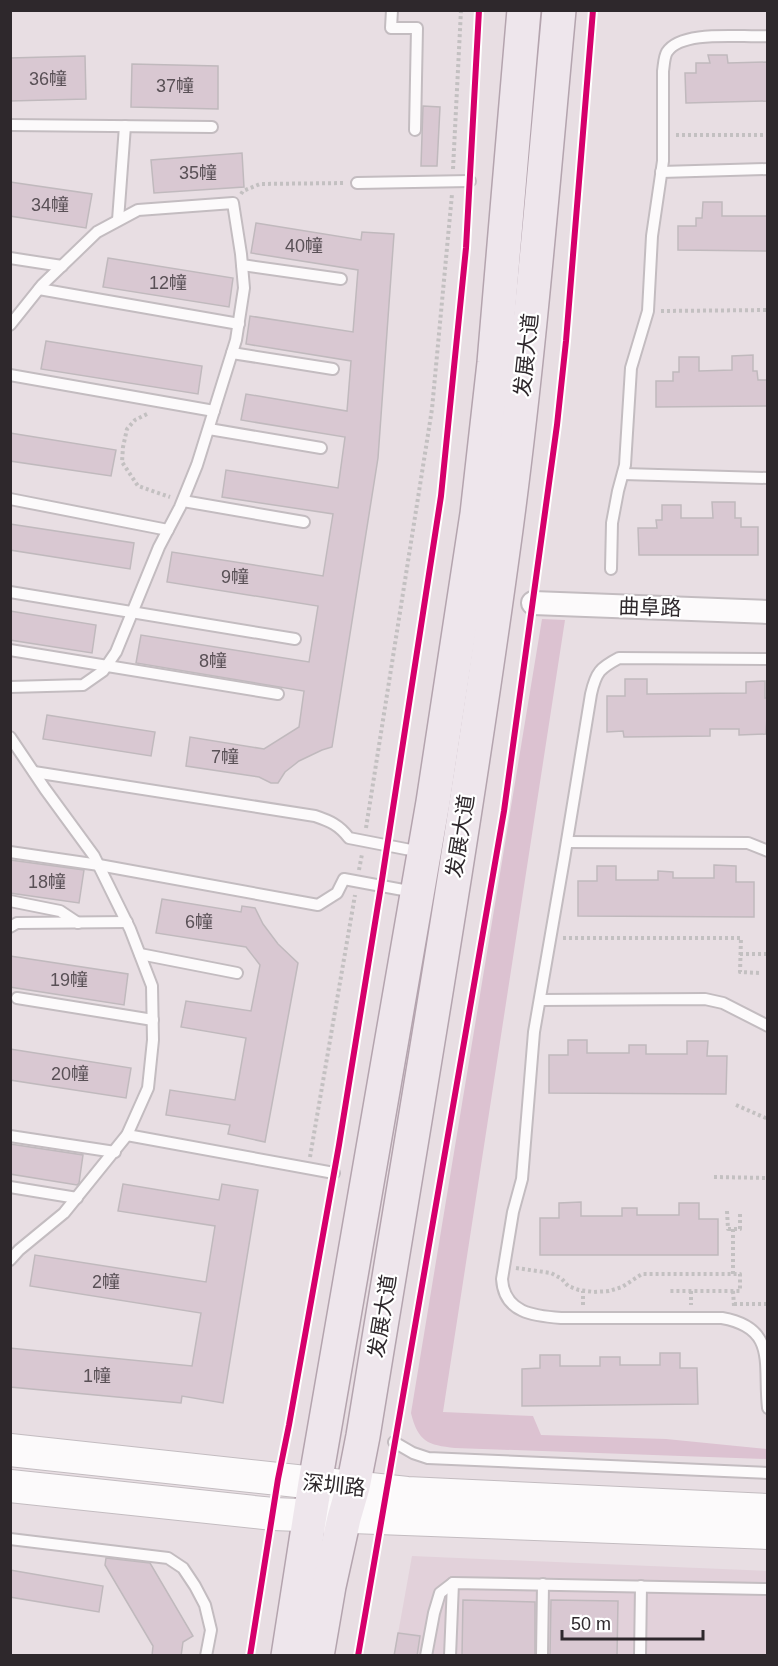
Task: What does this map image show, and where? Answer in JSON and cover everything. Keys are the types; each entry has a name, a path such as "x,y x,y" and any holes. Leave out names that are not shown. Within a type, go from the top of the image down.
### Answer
{"main road":[{"name":"发展大道","path":"288,1656 315,1483 424,852 477,514 494,363 524,10"},
{"name":"发展大道","path":"317,1656 329,1586 349,1502 466,806 506,528 527,351 559,10"}],"street":[{"name":"曲阜路","path":"533,603 768,612"},
{"name":"深圳路","path":"10,1450 315,1483 349,1502 404,1518 768,1533"},
{"name":"深圳路","path":"10,1486 311,1516 349,1502 408,1493 768,1510"}],"lane":[{"path":"392,10 391,28 417,28 415,130"},
{"path":"611,569 612,523 625,465 631,368 648,311 652,236 663,161 665,58 668,51 681,41 695,38 768,36"},
{"path":"10,125 212,127"},
{"path":"118,220 125,126"},
{"path":"661,171 768,170"},
{"path":"357,183 470,181"},
{"path":"10,325 39,289 62,266 97,232 118,220 138,210 233,203 244,288 232,353 197,465 183,501 159,548 116,652 103,671 83,685 10,687"},
{"path":"10,258 62,266"},
{"path":"242,265 341,279"},
{"path":"39,289 238,324"},
{"path":"232,353 333,369"},
{"path":"10,375 214,411"},
{"path":"208,429 321,448"},
{"path":"622,474 768,478"},
{"path":"10,499 168,530"},
{"path":"183,501 304,522"},
{"path":"10,592 295,639"},
{"path":"10,650 278,694"},
{"path":"768,659 620,658 602,667 595,678 534,1032 522,1179 503,1266 503,1289 508,1300 518,1309 531,1314 561,1318 722,1318 738,1321 753,1329 765,1348 768,1408"},
{"path":"10,736 94,856 127,922 152,986 153,1020 148,1088 128,1135 64,1213 11,1256"},
{"path":"34,772 315,816 342,828 349,838 424,852"},
{"path":"567,842 748,843 768,851"},
{"path":"10,852 318,905 337,893 344,879 417,892"},
{"path":"10,901 60,911 78,923"},
{"path":"10,927 17,923 127,922"},
{"path":"140,954 237,973"},
{"path":"17,998 153,1020"},
{"path":"540,1000 705,999 723,1003 768,1026"},
{"path":"128,1135 334,1173"},
{"path":"10,1136 115,1152"},
{"path":"10,1187 77,1198"},
{"path":"394,1442 413,1454 428,1458 768,1473"},
{"path":"10,1539 168,1558 183,1568 205,1605 211,1630 206,1656"},
{"path":"450,1656 453,1583"},
{"path":"426,1656 440,1593 453,1583 768,1588"},
{"path":"542,1656 543,1584"},
{"path":"640,1656 641,1586"}],"path":[{"path":"308,1168 364,841 432,409 453,181 461,10"},
{"path":"663,136 768,135"},
{"path":"233,203 243,191 260,184 357,183"},
{"path":"648,311 768,310"},
{"path":"155,411 135,420 128,429 122,462 138,486 183,501"},
{"path":"551,938 741,938 740,972 760,973"},
{"path":"740,954 768,954"},
{"path":"736,1105 767,1119 768,1114"},
{"path":"714,1177 768,1178"},
{"path":"727,1211 728,1228 740,1228 740,1213"},
{"path":"733,1228 733,1274"},
{"path":"503,1266 551,1273 562,1279 568,1286 594,1292 609,1292 622,1287 642,1274 740,1274 740,1292 669,1291"},
{"path":"734,1304 768,1304"}],"shaded area":[{"path":"542,619 565,620 443,1412 533,1416 541,1435 666,1439 767,1449 767,1459 446,1447 425,1440 417,1430 411,1413"},
{"path":"412,1556 767,1571 767,1655 394,1656"}],"building":[{"path":"708,55 727,55 728,63 768,62 768,101 686,103 685,73 696,73 696,63 710,63"},
{"path":"85,56 86,99 10,101 10,58"},
{"path":"132,64 218,66 218,109 131,107"},
{"path":"423,106 440,107 437,166 421,166"},
{"path":"242,153 244,187 154,193 151,160"},
{"path":"10,182 92,194 86,228 10,216"},
{"path":"703,202 722,202 722,216 768,216 768,251 678,250 678,226 696,226 696,218 702,218"},
{"path":"256,223 361,240 362,232 394,234 378,458 332,747 299,761 285,772 278,783 271,783 259,777 186,766 190,737 264,749 299,727 304,691 136,663 141,635 309,662 318,606 167,582 172,552 323,576 333,514 222,497 226,470 338,488 345,437 241,420 246,394 347,411 351,361 246,344 250,316 353,332 358,270 251,253"},
{"path":"108,258 233,278 229,307 103,287"},
{"path":"46,341 202,366 198,394 41,369"},
{"path":"753,355 753,371 757,371 758,380 768,380 768,406 656,407 656,381 673,381 673,372 679,372 679,357 699,357 699,371 732,370 732,356"},
{"path":"10,433 116,450 111,476 10,461"},
{"path":"712,502 735,502 735,518 741,518 741,527 758,527 758,555 639,555 638,528 657,528 656,520 662,520 662,505 681,505 681,518 713,518"},
{"path":"10,524 134,543 130,569 10,550"},
{"path":"10,611 96,625 92,653 10,640"},
{"path":"625,679 647,679 647,694 746,693 746,682 765,681 765,698 768,698 766,734 739,735 739,729 710,729 710,736 624,737 623,731 607,732 607,696 625,696"},
{"path":"47,715 155,732 151,756 43,739"},
{"path":"10,860 84,870 79,903 10,893"},
{"path":"714,865 736,866 736,882 754,882 754,917 578,916 578,881 597,881 597,866 616,866 616,880 658,880 658,871 673,872 673,878 714,878"},
{"path":"162,899 241,912 242,906 255,908 263,924 278,944 298,963 265,1142 228,1134 230,1125 166,1115 170,1090 235,1100 246,1038 181,1027 186,1001 251,1011 260,965 246,947 156,933"},
{"path":"10,956 128,974 124,1005 10,987"},
{"path":"568,1040 587,1040 587,1053 629,1053 629,1045 646,1045 646,1054 687,1054 687,1041 708,1041 707,1056 727,1056 726,1094 549,1093 549,1055 568,1055"},
{"path":"10,1049 131,1068 126,1098 10,1080"},
{"path":"10,1144 83,1155 79,1183 77,1185 10,1174"},
{"path":"123,1184 219,1200 222,1184 258,1190 223,1403 182,1396 181,1403 10,1387 10,1348 192,1366 201,1313 30,1286 35,1255 206,1282 215,1226 118,1211"},
{"path":"581,1202 581,1216 622,1216 622,1208 637,1208 637,1215 679,1215 679,1203 699,1203 699,1219 718,1219 718,1255 540,1255 540,1218 559,1218 559,1203"},
{"path":"660,1353 680,1353 680,1368 697,1368 698,1404 522,1406 522,1369 540,1368 540,1355 560,1355 560,1366 600,1366 600,1357 620,1357 620,1365 660,1365"},
{"path":"106,1558 150,1563 193,1636 183,1642 181,1656 152,1656 153,1646 105,1565"},
{"path":"10,1570 103,1586 99,1612 10,1597"},
{"path":"463,1600 535,1602 535,1656 462,1656"},
{"path":"551,1600 618,1601 617,1656 550,1656"},
{"path":"398,1633 420,1636 417,1656 394,1656"}],"cycle path":[{"path":"250,1656 278,1479 339,1145 441,496 466,248 479,10"},
{"path":"358,1656 504,811 557,425 593,10"}]}
